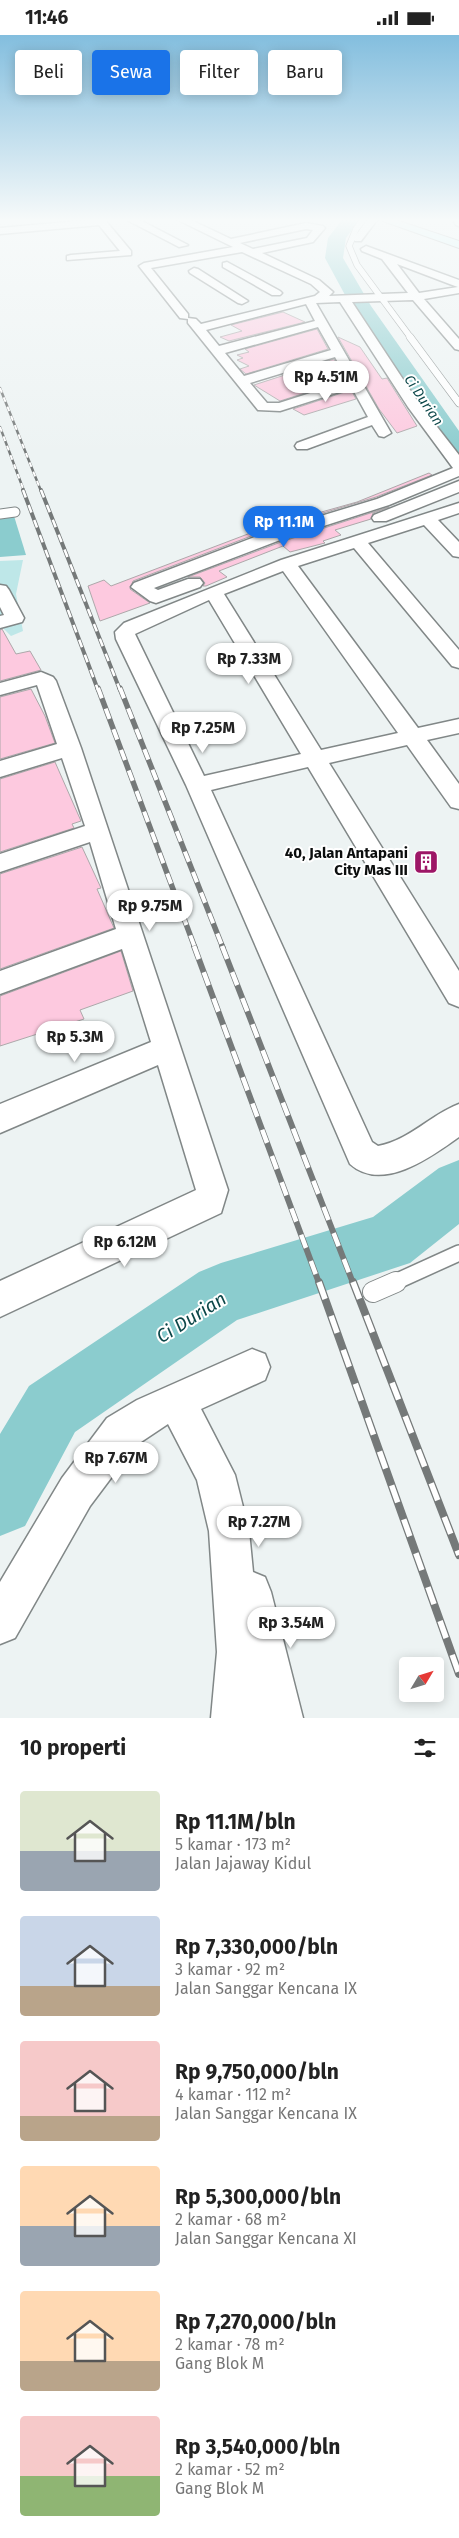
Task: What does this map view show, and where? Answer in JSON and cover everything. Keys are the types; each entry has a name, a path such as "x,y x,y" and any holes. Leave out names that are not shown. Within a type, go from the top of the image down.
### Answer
{"street":[{"path":"171,299 263,407 280,407 355,383"},
{"path":"238,299 242,301"},
{"path":"346,299 415,407 459,465"},
{"path":"191,322 314,300 353,299"},
{"path":"419,299 426,310 455,335 459,346"},
{"path":"424,299 444,307 426,310"},
{"path":"314,300 320,323 384,433"},
{"path":"216,351 320,323"},
{"path":"242,381 337,352"},
{"path":"302,446 376,419"},
{"path":"459,471 383,502 269,537 140,587 156,597 297,543 370,522 442,494 459,485"},
{"path":"459,508 287,564 213,592 131,627 126,632 126,639 197,785 361,1153 368,1159 380,1161 415,1148 459,1118"},
{"path":"428,519 459,552"},
{"path":"357,541 459,662"},
{"path":"287,564 459,801"},
{"path":"0,590 15,618 0,622"},
{"path":"213,592 459,995"},
{"path":"0,689 41,678 45,679 98,830 212,1190 209,1202 0,1299"},
{"path":"197,785 315,760 459,726"},
{"path":"0,769 70,748"},
{"path":"0,863 98,830"},
{"path":"0,983 130,935"},
{"path":"0,1119 167,1048"},
{"path":"0,1623 76,1492 121,1432 150,1413 252,1367"},
{"path":"176,1401 215,1475 229,1531 239,1652 234,1718"},
{"path":"250,1592 280,1718"}],"lane":[{"path":"377,299 459,403"},
{"path":"0,514 15,512"},
{"path":"372,1292 459,1253"}],"shaded area":[{"path":"14,516 26,555 0,557 0,517"},
{"path":"23,560 16,594 23,631 11,636 0,625 0,561"}],"building":[{"path":"283,312 305,322 229,341 220,337 242,331 231,325"},
{"path":"317,329 328,349 246,374 240,369 249,366 237,360 243,358 237,355 249,352 245,349"},
{"path":"338,337 360,347 382,379 387,378 417,426 397,433 379,409"},
{"path":"334,359 345,380 280,401 254,385"},
{"path":"351,390 356,399 304,415 293,409"},
{"path":"429,473 432,475 376,497 267,530 133,581 130,589 150,603 100,621 88,586 104,580 111,586 261,529 357,502"},
{"path":"389,507 373,513 371,519 335,530 341,535 323,541 325,543 290,552 283,546 219,571 227,577 206,586 203,586 205,583 200,577 188,577 281,542"},
{"path":"2,629 16,654 30,651 41,670 0,681 0,630"},
{"path":"31,689 45,716 55,743 0,759 0,697"},
{"path":"55,762 81,821 72,824 74,828 0,852 0,779"},
{"path":"82,847 101,888 97,889 114,928 0,969 0,874"},
{"path":"121,951 133,991 80,1010 84,1019 0,1046 0,996"}],"waterway":[{"name":"Ci Durian","path":"357,299 459,450"},
{"name":"Ci Durian","path":"0,1501 52,1409 221,1294 389,1242 459,1188"}],"railway":[{"path":"0,388 41,491"},
{"path":"0,427 24,491"},
{"path":"23,490 98,690"},
{"path":"41,490 120,690"},
{"path":"98,688 195,948"},
{"path":"120,688 223,948"},
{"path":"194,946 319,1283"},
{"path":"222,946 353,1283"},
{"path":"319,1282 459,1674"},
{"path":"353,1282 459,1555"}],"place":[{"name":"40, Jalan Antapani City Mas III","path":"426,862"}]}
